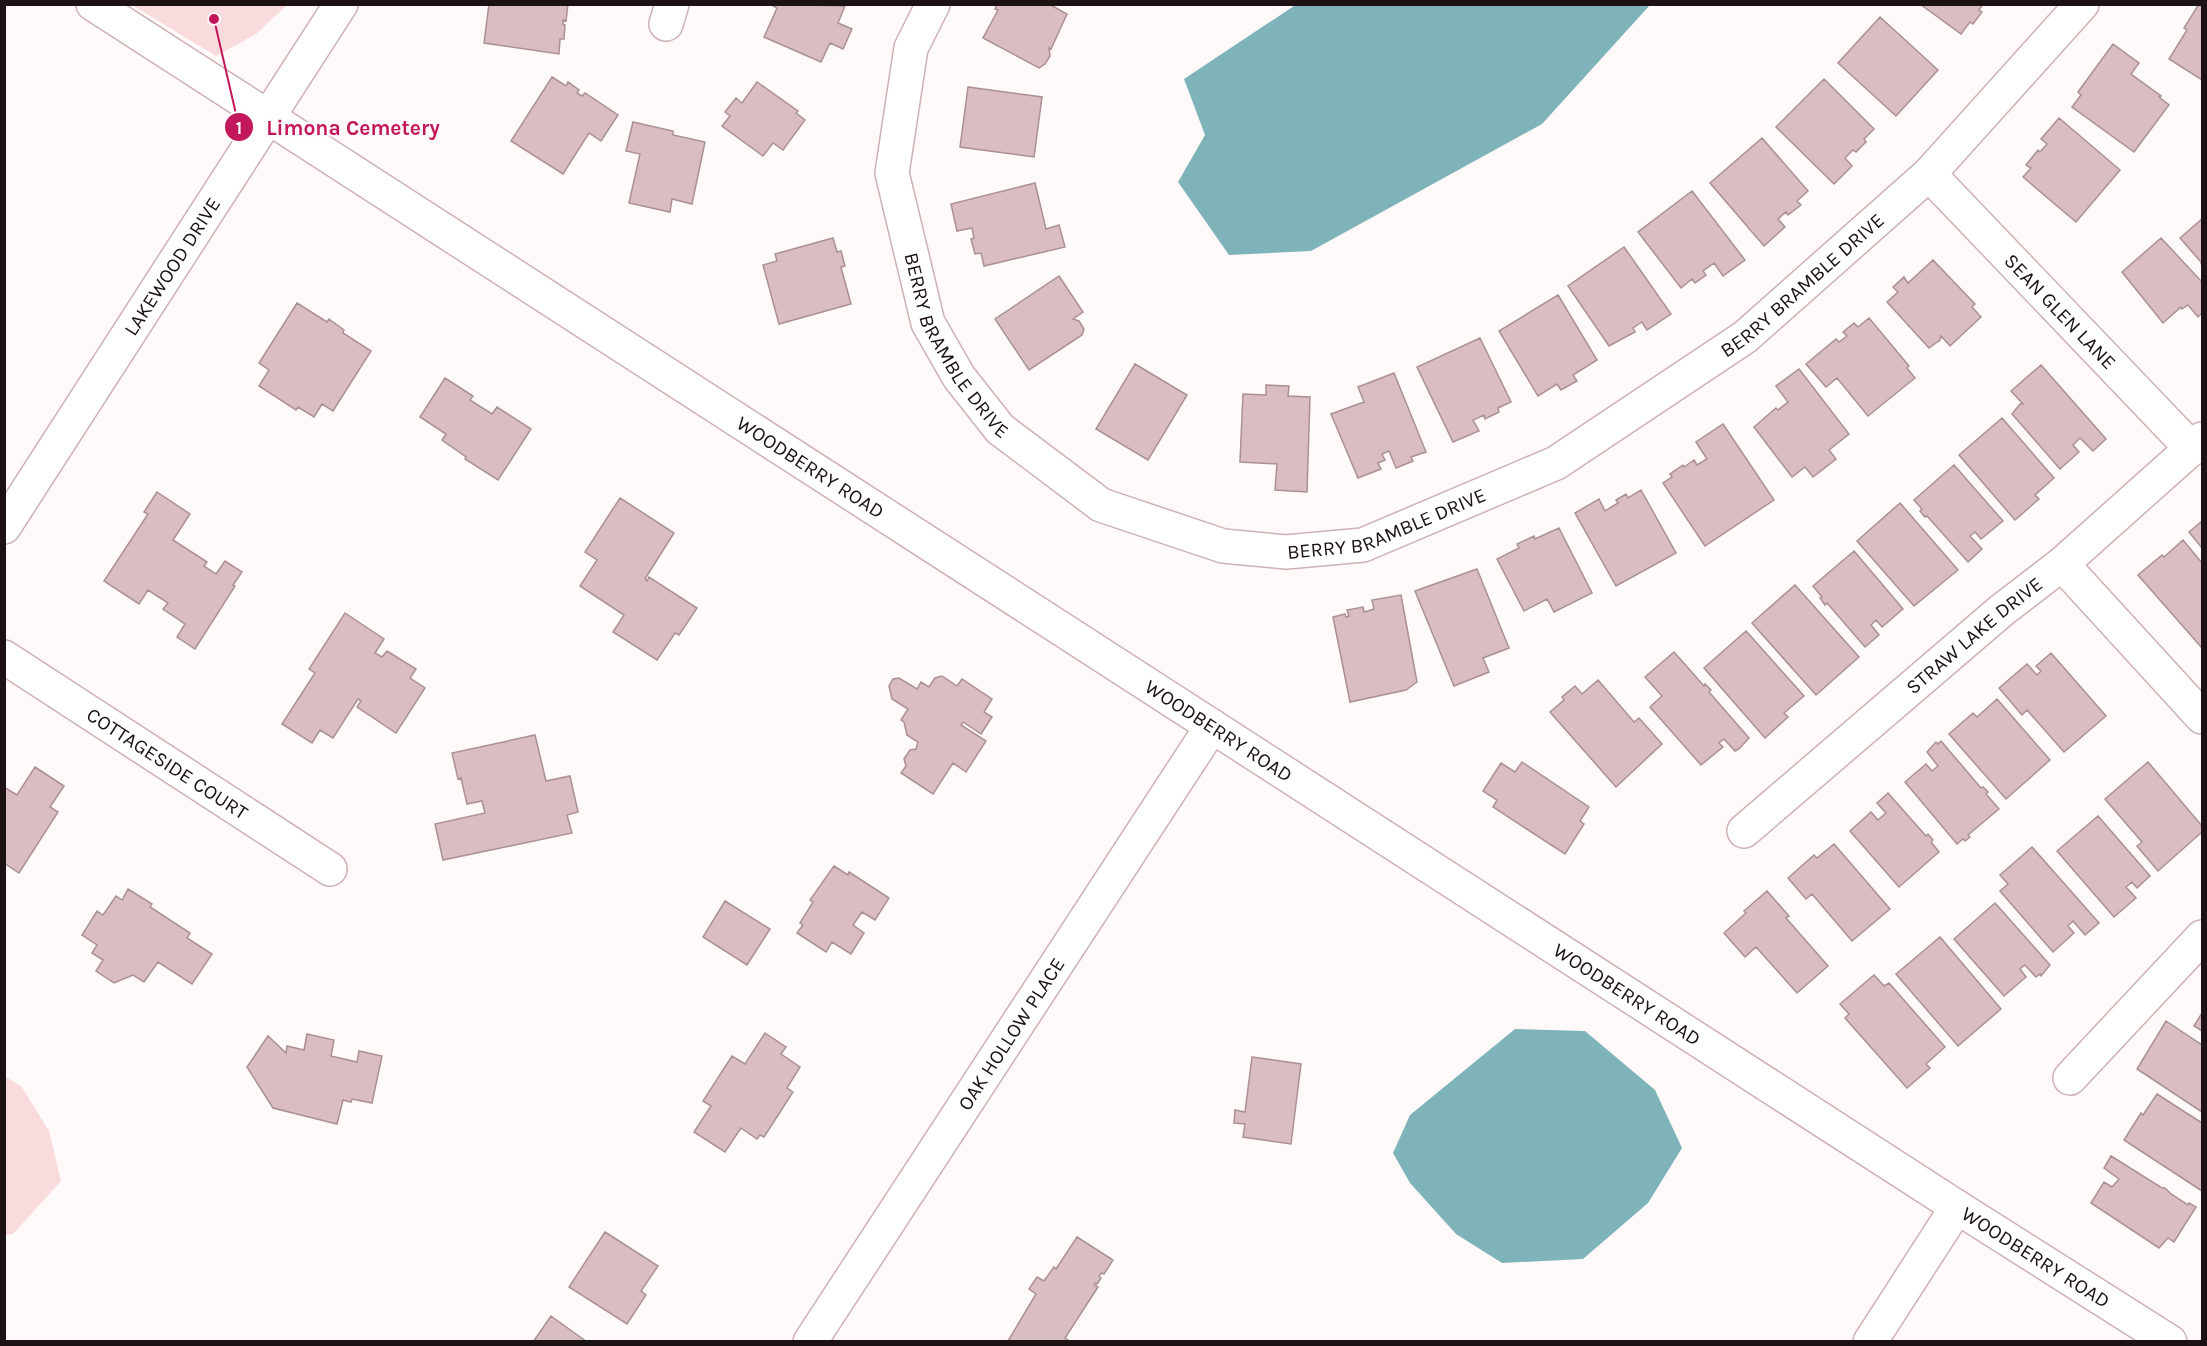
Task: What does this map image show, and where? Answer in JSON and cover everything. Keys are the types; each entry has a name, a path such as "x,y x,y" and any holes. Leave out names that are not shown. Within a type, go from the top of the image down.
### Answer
{"street":[{"name":"WOODBERRY ROAD","path":"93,4 1957,1207 2170,1341"},
{"name":"LAKEWOOD DRIVE","path":"4,527 341,4"},
{"name":"BERRY BRAMBLE DRIVE","path":"933,4 911,48 892,173 928,323 959,377 1000,429 1101,506 1223,546 1286,552 1363,545 1556,463 1745,337 1929,174 2082,4"},
{"name":"SEAN GLEN LANE","path":"1929,174 2197,444"},
{"name":"STRAW LAKE DRIVE","path":"1744,831 2002,610 2062,564 2197,444"},
{"path":"2062,564 2202,717"},
{"name":"COTTAGESIDE COURT","path":"4,657 330,869"},
{"name":"OAK HOLLOW PLACE","path":"810,1341 1212,726"},
{"path":"2070,1078 2202,937"},
{"path":"1870,1341 1957,1207"}],"shaded area":[{"path":"132,5 287,5 256,34 216,56"},
{"path":"4,1076 21,1086 49,1131 61,1181 13,1234 5,1235"}],"water":[{"path":"1297,4 1650,5 1542,124 1311,251 1229,255 1178,182 1205,135 1184,79"},
{"path":"1515,1029 1585,1031 1655,1090 1682,1148 1648,1203 1583,1259 1502,1263 1456,1234 1410,1183 1393,1153 1410,1115"}],"building":[{"path":"489,4 568,4 566,21 563,20 564,39 560,39 559,54 484,43"},
{"path":"774,4 845,6 838,23 852,29 843,49 830,43 821,62 764,37 777,8 773,6"},
{"path":"997,4 1049,4 1067,14 1051,49 1049,48 1050,56 1045,64 1039,68 983,38 998,10 995,9"},
{"path":"1920,4 1983,4 1979,10 1982,12 1961,34"},
{"path":"2199,4 2202,7 2202,80 2169,59 2187,30 2184,28"},
{"path":"1880,17 1938,70 1896,116 1838,63"},
{"path":"2113,44 2139,63 2131,74 2161,96 2159,97 2169,105 2134,152 2072,107 2081,95 2078,92"},
{"path":"552,77 566,86 568,82 579,90 577,93 582,96 585,93 618,115 601,141 589,133 563,174 511,141"},
{"path":"1824,79 1874,129 1856,152 1853,150 1845,158 1852,166 1834,184 1776,127"},
{"path":"757,82 798,111 796,113 805,120 783,150 773,143 763,156 722,126 730,116 725,112 736,98 742,103"},
{"path":"968,87 1042,97 1034,157 960,147"},
{"path":"2059,118 2120,170 2076,222 2023,177 2031,168 2026,165 2038,150 2040,152 2047,144 2041,139"},
{"path":"633,122 673,131 673,135 705,142 692,204 672,199 670,212 629,203 640,154 626,151"},
{"path":"1762,138 1808,191 1797,201 1801,205 1788,215 1786,212 1778,219 1785,227 1764,246 1710,183"},
{"path":"1035,183 1046,229 1059,225 1065,247 984,266 981,253 975,254 971,239 974,238 972,228 957,231 951,204"},
{"path":"1692,191 1745,260 1723,276 1714,263 1703,271 1706,275 1695,283 1692,279 1681,288 1638,232"},
{"path":"2202,219 2202,268 2201,262 2180,238"},
{"path":"833,238 837,252 841,251 845,266 841,267 851,304 779,324 763,265 777,261 775,254"},
{"path":"2161,238 2202,282 2202,313 2198,317 2188,305 2182,309 2181,307 2163,323 2122,272"},
{"path":"1624,247 1671,314 1647,330 1642,322 1633,328 1635,332 1609,346 1568,286"},
{"path":"1933,260 1975,304 1972,307 1981,317 1950,346 1941,336 1940,340 1929,348 1887,302 1898,292 1893,287 1904,277 1908,283"},
{"path":"1059,276 1083,312 1073,319 1079,321 1084,329 1082,335 1029,370 995,319"},
{"path":"1558,295 1597,360 1573,375 1577,381 1561,390 1557,384 1538,396 1499,331"},
{"path":"297,303 327,322 329,319 344,330 343,333 371,351 333,411 322,404 314,417 298,407 296,410 259,386 269,370 259,363"},
{"path":"1869,318 1909,366 1907,368 1915,378 1868,416 1837,378 1826,387 1806,364 1836,339 1839,342 1847,336 1843,332 1854,323 1858,327"},
{"path":"1480,338 1511,402 1498,408 1499,412 1485,419 1484,415 1473,420 1479,431 1453,442 1417,367"},
{"path":"1135,364 1187,395 1148,460 1096,429"},
{"path":"2041,365 2106,439 2093,451 2080,438 2073,445 2079,452 2060,469 2012,414 2020,404 2023,404 2011,391"},
{"path":"1799,369 1849,434 1829,450 1836,459 1813,477 1805,467 1792,477 1754,427 1776,408 1778,410 1788,402 1776,386"},
{"path":"1394,373 1426,452 1411,457 1413,461 1396,468 1389,451 1382,454 1385,460 1378,463 1381,469 1358,478 1331,414 1364,402 1358,387"},
{"path":"445,378 473,396 470,400 492,414 497,407 531,429 498,480 465,459 466,457 442,440 446,434 420,417"},
{"path":"1266,385 1289,386 1288,396 1310,397 1307,492 1275,490 1277,464 1240,462 1243,394 1266,395"},
{"path":"2002,418 2054,478 2035,495 2039,499 2015,520 1959,455"},
{"path":"1723,424 1774,500 1705,546 1663,483 1672,477 1670,474 1683,465 1684,467 1694,460 1697,465 1707,459 1696,442"},
{"path":"1954,465 2003,521 1981,539 1975,532 1970,536 1982,549 1968,562 1927,516 1925,517 1920,511 1922,509 1914,500"},
{"path":"1641,490 1676,553 1616,586 1575,513 1599,499 1605,511 1618,503 1616,500 1626,494 1628,498"},
{"path":"157,492 190,514 173,540 207,562 204,566 216,574 225,561 242,572 195,649 177,637 185,624 163,609 168,603 148,590 139,604 104,581 148,514 144,512"},
{"path":"620,498 674,533 645,579 647,581 649,577 697,608 679,635 675,633 657,660 613,632 624,615 580,586 597,560 585,552"},
{"path":"1900,503 1958,570 1914,606 1857,541"},
{"path":"2202,521 2202,548 2189,532"},
{"path":"1559,528 1592,593 1554,612 1547,599 1524,611 1497,559 1519,548 1517,544"},
{"path":"2183,540 2202,563 2202,648 2138,575"},
{"path":"1854,551 1903,609 1882,627 1876,620 1871,625 1879,635 1865,647 1827,603 1825,605 1813,586"},
{"path":"1477,569 1509,648 1483,658 1489,672 1454,686 1415,591"},
{"path":"1795,585 1859,657 1816,695 1752,623"},
{"path":"1401,595 1417,682 1406,690 1350,702 1333,617 1345,614 1346,617 1349,616 1347,610 1363,607 1364,612 1374,609 1372,600"},
{"path":"345,613 384,639 375,653 382,657 387,651 416,669 410,678 425,688 396,733 357,707 361,701 358,699 333,738 320,730 312,743 282,724 315,673 309,669"},
{"path":"1746,631 1804,696 1784,713 1788,717 1765,738 1704,668"},
{"path":"1674,652 1704,686 1705,684 1711,690 1709,692 1749,738 1739,749 1735,751 1724,739 1719,743 1723,747 1701,765 1650,707 1662,696 1645,677"},
{"path":"2051,653 2106,716 2064,752 2027,710 2022,715 1999,688 2027,664 2037,675 2041,671 2036,666"},
{"path":"942,676 957,686 962,679 992,699 984,712 992,717 981,734 963,722 961,725 986,741 966,772 953,763 933,794 901,773 906,766 904,759 910,750 916,749 918,742 907,735 904,722 901,720 908,709 892,699 889,686 893,679 899,678 917,689 921,682 929,687 935,678"},
{"path":"1598,680 1634,722 1639,718 1662,744 1616,787 1550,712 1575,686 1582,694"},
{"path":"1997,699 2050,760 2006,799 1949,734 1973,713 1977,717"},
{"path":"535,735 546,781 570,776 578,812 567,815 572,833 443,860 435,824 485,813 482,801 467,804 452,753"},
{"path":"1941,741 1981,788 1983,787 1988,792 1986,794 1999,809 1968,835 1970,837 1957,844 1905,782 1926,764 1932,771 1938,766 1927,752 1936,742 1938,744"},
{"path":"1522,762 1589,807 1580,821 1584,824 1565,854 1493,807 1497,800 1483,791 1501,763 1515,772"},
{"path":"2148,762 2202,826 2202,832 2158,871 2137,846 2142,842 2105,799"},
{"path":"35,767 64,786 50,807 58,812 19,873 4,863 4,787 17,795"},
{"path":"1888,793 1926,836 1928,834 1939,852 1899,887 1850,831 1871,812 1878,820 1886,813 1877,803"},
{"path":"2098,816 2150,876 2137,888 2132,882 2126,887 2136,898 2114,917 2057,851"},
{"path":"1834,844 1890,909 1852,941 1812,894 1806,899 1788,878 1814,855 1817,858"},
{"path":"2032,847 2099,923 2085,935 2073,921 2068,926 2074,933 2053,952 2000,891 2008,884 2000,875"},
{"path":"834,866 848,875 849,872 889,898 875,920 862,912 853,925 864,933 851,954 832,942 826,952 797,933 803,925 800,923 813,902 810,900"},
{"path":"128,889 152,904 150,907 190,933 187,938 212,954 192,984 158,962 144,982 133,975 114,983 96,971 103,960 92,953 97,945 82,935 97,911 103,915 116,896 122,900"},
{"path":"1767,891 1789,916 1786,918 1828,966 1797,993 1756,947 1745,957 1724,933"},
{"path":"725,901 770,929 747,965 703,937"},
{"path":"1995,903 2050,965 2041,976 2040,974 2036,977 2025,965 2020,969 2026,977 2004,996 1954,939"},
{"path":"1940,937 2001,1009 1958,1046 1896,974"},
{"path":"1874,975 1884,986 1889,983 1945,1047 1926,1064 1930,1068 1907,1088 1845,1018 1849,1014 1840,1004"},
{"path":"2202,1013 2202,1031 2194,1026"},
{"path":"2166,1021 2202,1045 2202,1112 2137,1069"},
{"path":"765,1033 786,1047 781,1054 800,1067 787,1088 793,1092 764,1137 760,1135 757,1139 741,1128 725,1152 694,1132 711,1106 703,1101 732,1056 745,1064"},
{"path":"307,1034 334,1040 331,1056 357,1062 359,1051 382,1056 372,1103 352,1099 351,1102 343,1100 337,1124 273,1108 247,1067 268,1036 286,1053 287,1046 304,1050"},
{"path":"1252,1057 1301,1064 1291,1144 1243,1137 1245,1124 1234,1123 1235,1110 1245,1112"},
{"path":"2157,1094 2202,1123 2202,1191 2124,1140 2141,1113 2143,1115"},
{"path":"2111,1156 2165,1188 2188,1205 2189,1203 2196,1207 2174,1242 2168,1238 2159,1248 2091,1203 2104,1182 2112,1187 2119,1179 2104,1168"},
{"path":"605,1232 658,1266 641,1291 646,1295 627,1324 569,1287"},
{"path":"1077,1237 1113,1260 1104,1274 1099,1276 1101,1278 1094,1285 1098,1287 1065,1338 1071,1342 1008,1341 1036,1294 1029,1289 1037,1277 1044,1281 1054,1267 1056,1269"},
{"path":"551,1316 587,1342 533,1342"}],"place":[{"name":"Limona Cemetery","path":"214,19"}]}
